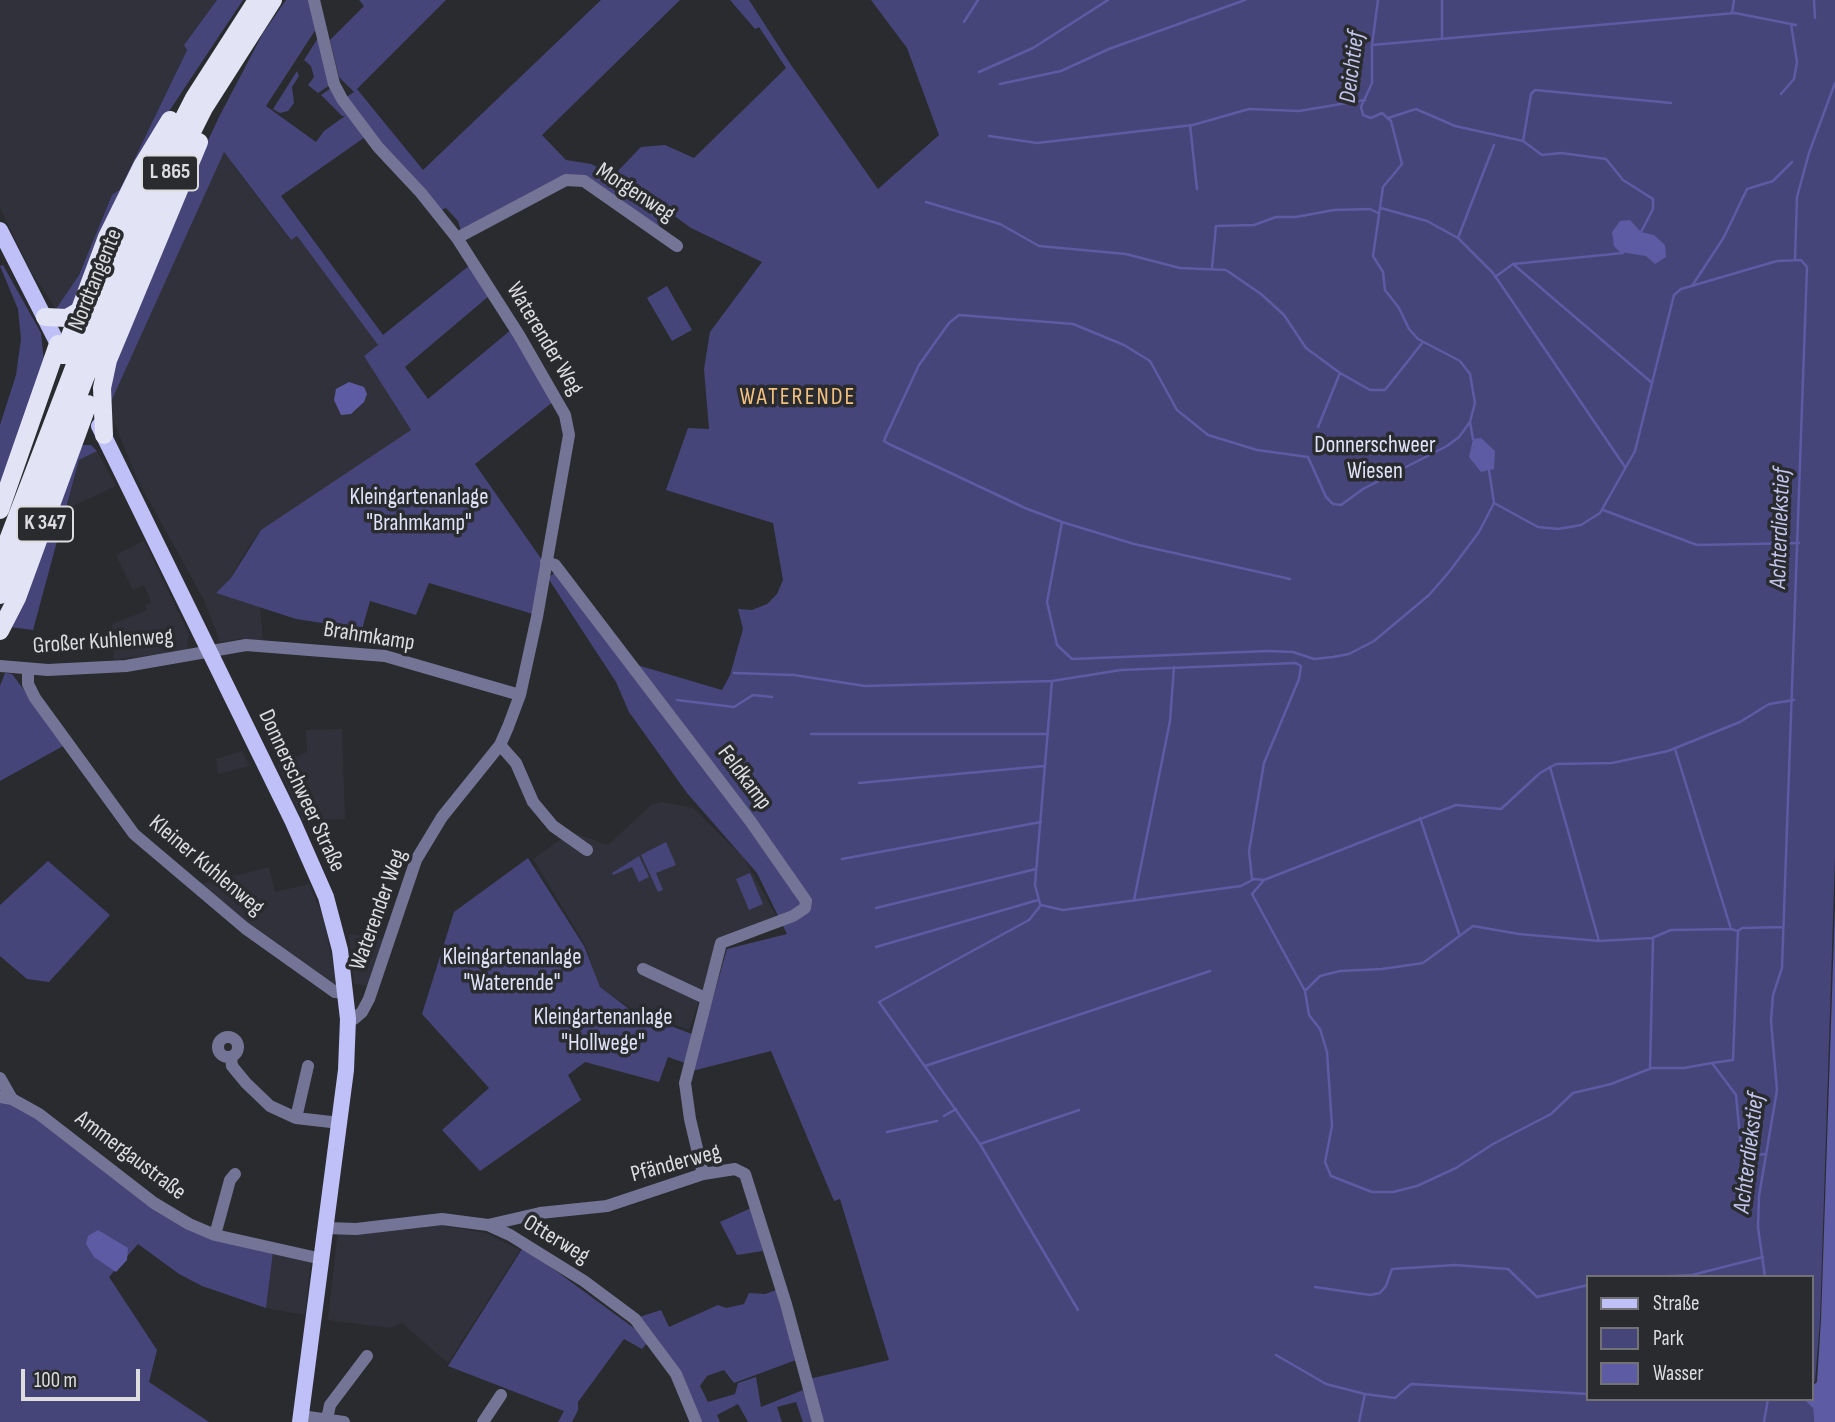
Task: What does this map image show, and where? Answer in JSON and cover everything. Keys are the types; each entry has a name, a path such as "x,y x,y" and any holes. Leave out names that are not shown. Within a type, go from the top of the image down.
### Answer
{"highway":[{"name":"Nordtangente","path":"0,595 62,438 91,321 264,1"},
{"path":"60,350 91,321 107,237 142,166 232,27 264,1"},
{"path":"62,438 86,441 105,439 104,373 183,175 254,40 264,1"},
{"path":"45,317 91,321"},
{"name":"K 347","path":"0,510 60,350"},
{"path":"47,383 64,376 93,378 104,373"},
{"name":"K 347","path":"0,632 17,598 62,438 88,404"},
{"name":"Nordtangente","path":"0,561 62,438"}],"main road":[{"name":"Donnerschweer Straße","path":"0,230 75,376 319,881 336,931 348,1019 346,1070 301,1419"}],"street":[{"name":"Waterender Weg","path":"314,0 334,84 342,99 377,147 421,193 457,238 519,335 565,415 568,449 520,695 500,745 442,817 416,860 369,999 362,1012 354,1019 348,1019"},
{"name":"Morgenweg","path":"457,238 566,180 583,181 677,246"},
{"name":"Feldkamp","path":"546,562 555,565 803,893 806,901 801,912 721,943 685,1083 692,1131 703,1174"},
{"name":"Brahmkamp","path":"208,652 246,645 357,652 385,656 520,695"},
{"name":"Großer Kuhlenweg","path":"0,666 28,669 126,666 208,652"},
{"name":"Kleiner Kuhlenweg","path":"28,669 28,684 35,698 134,834 245,928 335,992 346,993"},
{"path":"500,745 516,763 533,802 553,826 587,850"},
{"path":"643,969 705,999"},
{"path":"231,1057 232,1066 271,1106 296,1118 340,1123"},
{"path":"296,1118 308,1066"},
{"path":"0,1078 6,1098"},
{"name":"Ammergaustraße","path":"6,1098 39,1114 154,1203 215,1235 321,1259"},
{"name":"Pfänderweg","path":"488,1225 540,1213 607,1206 703,1174 735,1169 745,1174 786,1304 818,1422"},
{"path":"215,1235 234,1174"},
{"name":"Otterweg","path":"326,1228 356,1228 442,1219 488,1225 549,1258 635,1319 660,1349 676,1374 696,1422"},
{"path":"327,1419 330,1405 367,1356"},
{"path":"483,1422 500,1395"},
{"path":"301,1419 344,1422"}],"shaded area":[{"path":"0,0 217,0 184,45 187,49 120,189 112,195 79,275 56,309 30,270 0,208"},
{"path":"223,151 290,240 297,236 378,345 364,356 411,430 261,530 231,578 216,593 260,607 263,641 240,639 220,642 204,600 137,479 108,407"},
{"path":"97,451 116,486 66,509 79,460"},
{"path":"144,541 189,634 187,649 167,654 114,659 112,624 147,610 145,605 151,602 144,585 133,590 116,555"},
{"path":"342,729 345,819 303,821 277,764 307,752 306,730"},
{"path":"242,751 250,766 218,774 216,759"},
{"path":"662,802 693,808 744,858 778,919 721,939 689,1030 634,1010 599,987 585,945 533,859 571,832 608,845 651,805"},
{"path":"269,867 275,892 309,884 324,919 337,986 218,901 202,884"},
{"path":"349,934 386,939 369,986 354,984"},
{"path":"438,1225 486,1233 520,1250 448,1363 402,1323 390,1328 328,1320 338,1230"},
{"path":"273,1252 311,1259 305,1315 266,1308"}],"green space":[{"path":"217,0 243,0 146,146 73,307 69,312 56,309 79,275 112,195 120,189 187,50 184,45"},
{"name":"Kleingartenanlage \"Brahmkamp\"","path":"286,0 310,0 316,29 266,106 316,142 324,131 345,116 321,95 331,88 365,137 281,196 383,335 470,265 489,296 405,367 428,399 512,329 554,401 475,464 542,560 533,614 429,583 416,615 370,601 362,629 296,619 216,593 231,578 261,530 411,430 364,356 378,345 297,236 291,240 224,152 109,406 108,379 165,233 219,117 263,33"},
{"name":"Donnerschweer Wiesen","path":"359,0 446,0 357,89 423,170 601,0 680,0 542,135 566,160 591,164 614,175 641,147 665,145 694,158 786,68 759,27 755,29 730,0 749,0 878,189 939,135 907,48 871,0 1835,0 1835,857 1820,1321 1815,1381 1814,1275 1587,1275 1587,1401 1808,1401 1813,1408 1814,1422 821,1422 809,1379 889,1360 840,1199 834,1201 771,1051 692,1071 727,949 787,934 757,873 687,793 629,712 616,682 548,578 557,571 637,665 722,690 730,675 743,629 738,609 752,610 767,604 777,594 783,580 773,523 666,490 688,428 709,429 704,369 710,332 762,262 691,228 669,212 656,229 583,178 461,231 458,221 446,208 441,210 379,145 345,98 354,92 339,77 330,40 364,6"},
{"path":"318,38 330,85 318,93 308,85 314,77 311,66 304,60"},
{"path":"297,71 299,76 292,87 294,103 288,111 280,113 273,109"},
{"path":"3,265 41,333 45,372 0,492 0,425 16,375 21,339 18,309 0,266"},
{"path":"667,286 692,330 672,341 647,298"},
{"path":"83,445 91,445 97,451 79,460 33,630 10,627 76,453"},
{"path":"5,673 12,674 65,745 0,781 0,686"},
{"path":"666,842 676,865 656,873 663,890 658,892 641,855"},
{"path":"639,856 649,877 639,882 632,867 613,875 612,873"},
{"path":"528,858 584,946 600,987 633,1012 692,1034 685,1063 668,1057 659,1082 585,1062 568,1075 581,1100 480,1171 442,1130 489,1088 422,1014 454,912"},
{"path":"48,861 110,915 49,982 27,979 0,956 0,905"},
{"path":"750,873 763,904 749,910 736,879"},
{"path":"0,1100 38,1116 152,1206 273,1252 266,1308 202,1286 179,1274 138,1244 109,1277 157,1350 149,1382 209,1422 0,1422"},
{"path":"751,1208 763,1251 737,1255 720,1222"},
{"path":"522,1249 526,1249 642,1334 647,1343 642,1349 624,1339 578,1402 578,1410 572,1422 558,1422 564,1411 448,1366"},
{"path":"776,1290 796,1360 734,1383 724,1370 707,1376 700,1386 708,1402 735,1394 738,1383 756,1377 761,1407 803,1390 815,1422 803,1422 796,1402 777,1407 782,1422 748,1422 738,1404 717,1415 720,1422 700,1422 639,1317 661,1310 669,1327 718,1305 726,1308 744,1304 749,1293 765,1294"}],"water":[{"path":"1630,220 1641,232 1654,235 1665,245 1666,257 1655,264 1646,256 1620,252 1614,246 1612,232 1620,221"},
{"path":"349,382 364,387 367,394 364,402 351,414 341,415 334,400 336,389"},
{"path":"1481,438 1495,451 1494,469 1481,472 1469,457 1473,439"},
{"path":"1835,905 1835,1422 1814,1422 1813,1408 1806,1401 1814,1401 1821,1320"},
{"path":"98,1230 128,1248 127,1260 116,1272 94,1257 86,1244 88,1236"}],"waterway":[{"path":"964,22 978,0"},
{"path":"979,72 1033,48 1108,0"},
{"path":"1000,84 1061,71 1109,49 1245,0"},
{"name":"Deichtief","path":"1378,0 1372,45 1372,83 1361,107 1363,115 1371,118 1382,113 1391,121 1402,164 1383,187 1373,256 1383,272 1385,290 1399,308 1409,329 1418,339 1460,361 1470,374 1475,403 1470,422 1473,439"},
{"path":"1442,0 1442,38"},
{"path":"1732,13 1734,0"},
{"path":"1814,0 1815,18"},
{"path":"1372,45 1735,13 1796,25"},
{"path":"1781,94 1794,79 1797,62 1791,24"},
{"path":"1795,259 1797,197 1809,153 1835,83"},
{"path":"1523,141 1531,94 1535,90 1671,103"},
{"path":"989,136 1037,143 1193,125 1249,109 1299,111 1365,100"},
{"path":"1388,118 1416,109 1455,126 1523,141 1542,155 1561,153 1606,159 1623,180 1653,199 1653,209 1641,232"},
{"path":"1190,125 1197,189"},
{"path":"1458,238 1494,145"},
{"path":"1692,286 1724,237 1747,189 1773,181 1792,162"},
{"path":"926,202 1000,224 1039,246 1126,254 1180,268 1226,270 1261,294 1284,315 1306,348 1340,373 1370,390 1385,390 1423,342"},
{"path":"1381,208 1427,221 1458,238 1493,273 1625,467"},
{"path":"1212,268 1216,226 1254,225 1276,217 1296,217 1334,210 1370,209 1378,213"},
{"path":"1513,264 1623,253"},
{"name":"Achterdiekstief","path":"1494,503 1538,527 1558,529 1581,525 1600,513 1635,451 1674,295 1681,289 1777,261 1801,260 1807,267 1782,968 1773,995 1771,1021 1777,1090 1759,1196 1758,1227 1765,1275"},
{"path":"1495,277 1513,264 1651,382"},
{"path":"1290,579 1134,544 1062,522 1025,508 889,444 884,441 885,438 919,365 949,323 959,315 1073,324 1124,345 1150,361 1177,410 1208,435 1257,450 1308,457 1326,497 1333,504 1341,505 1363,489 1447,446 1459,437 1470,422"},
{"path":"1318,427 1340,373"},
{"path":"1062,522 1047,602 1057,645 1072,659 1268,651 1293,652 1314,659 1333,657 1349,654 1374,641 1429,595 1449,572 1479,532 1494,503 1489,470"},
{"path":"1603,510 1697,545 1799,543"},
{"path":"734,673 794,675 865,686 1052,681 1121,670 1296,663 1301,666 1299,679 1264,763 1249,851 1252,879"},
{"path":"1134,900 1170,721 1174,667"},
{"path":"1040,904 1035,885 1052,681"},
{"path":"677,700 734,707 753,695 772,697"},
{"path":"1078,1310 980,1144 879,1002 1029,920 1041,905 1063,910 1241,886 1254,879 1264,880 1456,805 1501,809 1540,773 1556,764 1612,763 1668,751 1740,722 1769,704 1794,700"},
{"path":"811,734 1048,734"},
{"path":"1675,749 1731,929 1738,931"},
{"path":"859,783 1044,766"},
{"path":"1550,767 1599,941 1652,938 1671,930 1731,929"},
{"path":"1420,818 1459,934"},
{"path":"842,859 1041,822"},
{"path":"876,908 1036,869"},
{"path":"1264,880 1252,894 1305,991 1309,1015 1320,1029 1327,1052 1332,1126 1325,1162 1331,1176 1372,1192 1393,1192 1417,1186 1456,1168 1493,1144 1551,1114 1573,1093 1611,1084 1652,1068 1684,1068 1712,1063 1736,1095 1741,1148 1748,1157 1764,1154"},
{"path":"876,947 1038,900"},
{"path":"1305,991 1320,976 1340,971 1423,963 1473,926 1519,934 1599,941"},
{"path":"1712,1063 1733,1060 1738,931 1742,928 1783,927"},
{"path":"1650,1069 1653,939"},
{"path":"925,1066 1210,971"},
{"path":"944,1116 956,1109"},
{"path":"980,1144 1079,1110"},
{"path":"887,1132 937,1121"},
{"path":"1692,1275 1763,1257"},
{"path":"1315,1287 1370,1295 1380,1293 1386,1286 1392,1269 1455,1265 1508,1269 1537,1297 1587,1285"},
{"path":"1276,1355 1326,1384 1365,1394"},
{"path":"1359,1422 1365,1394 1395,1398 1411,1384 1587,1394"},
{"path":"1764,1422 1768,1401"}],"district":[{"name":"WATERENDE","path":"798,398"}],"park label":[{"name":"Kleingartenanlage \"Waterende\"","path":"512,971"},
{"name":"Kleingartenanlage \"Hollwege\"","path":"603,1031"}]}
